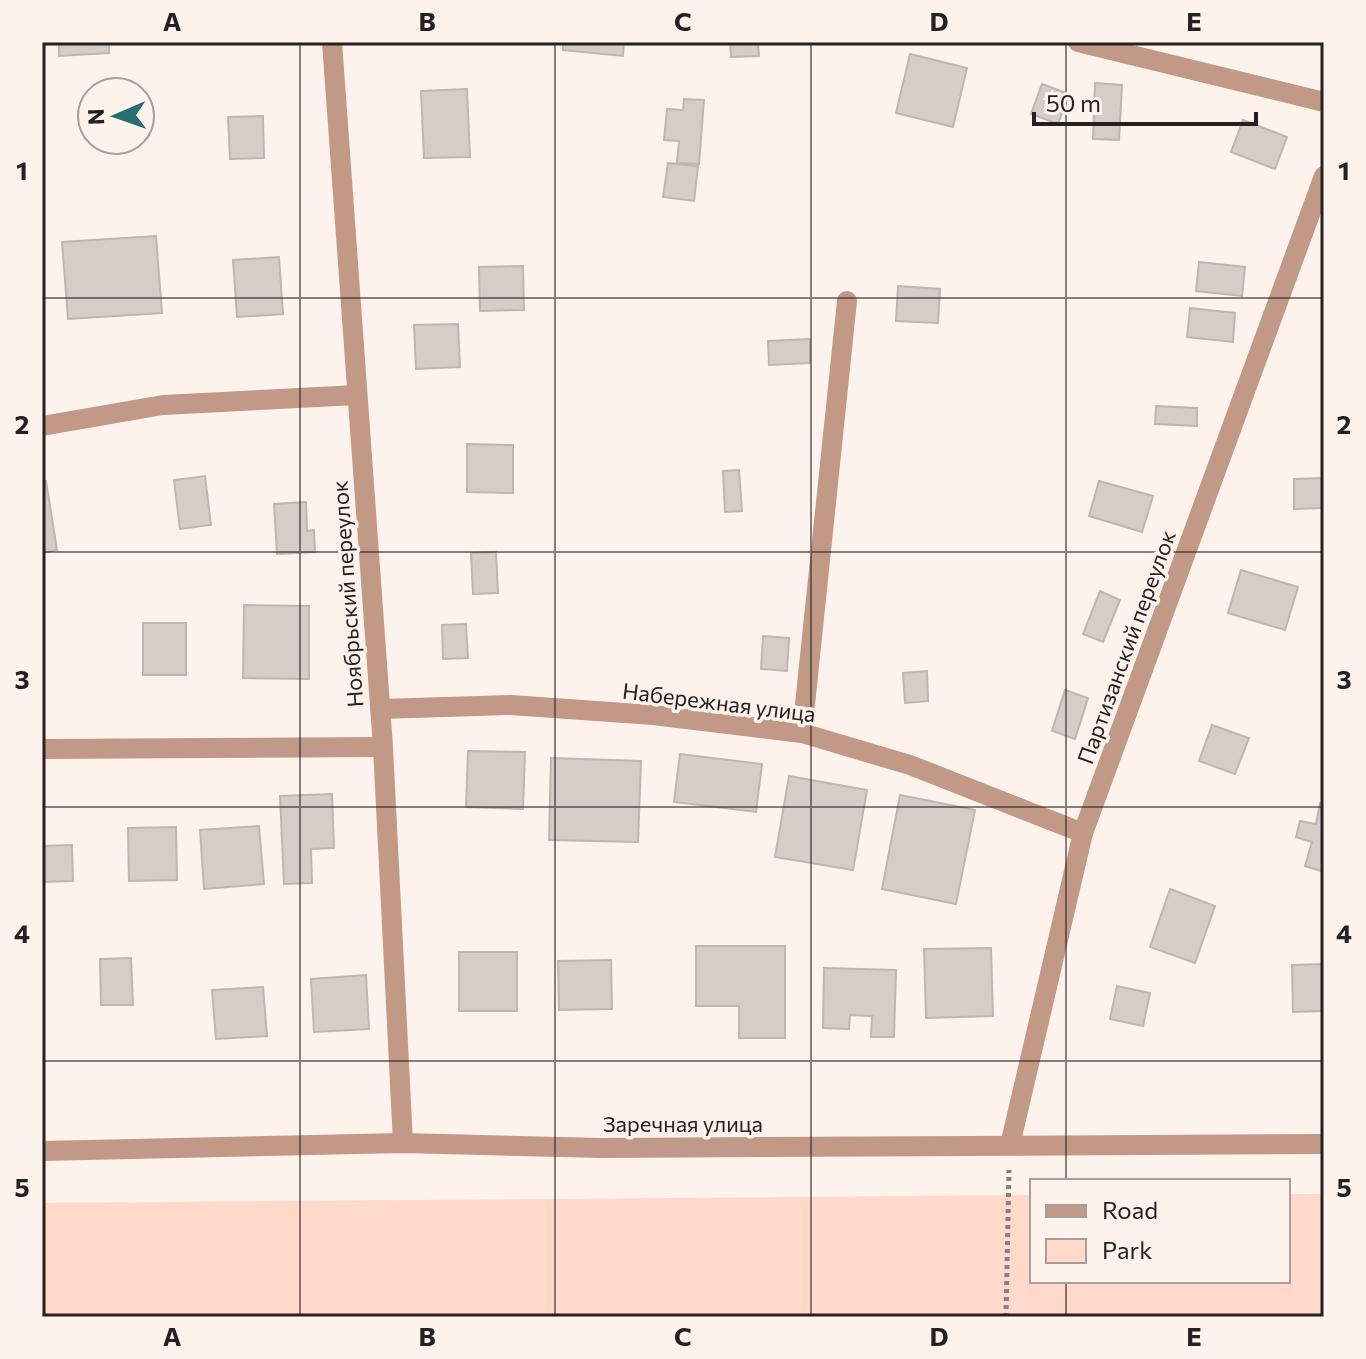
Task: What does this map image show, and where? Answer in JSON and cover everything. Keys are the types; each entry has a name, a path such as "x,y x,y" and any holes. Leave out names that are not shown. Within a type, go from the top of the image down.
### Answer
{"street":[{"name":"Ноябрьский переулок","path":"332,42 383,747 403,1143"},
{"path":"1078,42 1324,102"},
{"name":"Партизанский переулок","path":"1010,1145 1083,833 1324,176"},
{"path":"802,733 847,301"},
{"path":"42,426 163,405 357,395"},
{"name":"Набережная улица","path":"380,709 511,705 653,715 802,733 910,765 1083,833"},
{"path":"42,749 383,747"},
{"name":"Заречная улица","path":"42,1151 403,1143 602,1148 1324,1144"}],"path":[{"path":"1006,1317 1010,1145"}],"green space":[{"path":"1290,1194 1324,1194 1324,1317 42,1317 42,1203 1030,1195 1030,1283 1290,1283"}],"building":[{"path":"59,42 109,42 109,53 59,56"},
{"path":"563,42 624,42 623,56 563,50"},
{"path":"730,42 758,42 759,56 731,57"},
{"path":"910,54 967,68 953,127 896,113"},
{"path":"1095,83 1122,85 1119,140 1093,139"},
{"path":"1042,84 1069,94 1058,124 1031,114"},
{"path":"467,89 470,157 424,158 421,91"},
{"path":"684,99 704,100 699,164 677,163 679,141 664,140 667,109 683,110"},
{"path":"263,116 264,158 230,159 228,117"},
{"path":"1243,120 1287,137 1275,169 1231,152"},
{"path":"668,163 698,166 694,201 663,197"},
{"path":"156,236 162,313 68,319 62,242"},
{"path":"279,257 283,314 237,317 233,260"},
{"path":"1199,262 1245,267 1242,296 1196,291"},
{"path":"523,266 524,310 480,311 479,267"},
{"path":"898,286 940,289 938,323 896,321"},
{"path":"1190,308 1235,313 1233,342 1187,337"},
{"path":"458,324 460,367 416,369 414,325"},
{"path":"810,339 810,363 769,365 768,341"},
{"path":"1156,406 1197,408 1197,426 1155,424"},
{"path":"467,444 513,445 513,493 467,492"},
{"path":"739,470 742,511 725,512 723,471"},
{"path":"205,476 211,525 180,529 174,480"},
{"path":"1324,478 1324,508 1294,509 1294,479"},
{"path":"42,481 46,481 57,550 42,553"},
{"path":"1099,481 1153,496 1142,532 1089,516"},
{"path":"306,502 307,531 314,530 315,552 277,554 274,504"},
{"path":"496,552 498,593 473,594 471,553"},
{"path":"1241,570 1298,587 1285,630 1228,613"},
{"path":"1100,591 1120,600 1103,642 1083,634"},
{"path":"244,605 309,606 309,679 243,678"},
{"path":"143,623 186,623 186,675 143,675"},
{"path":"466,624 468,658 443,659 442,625"},
{"path":"763,636 789,638 787,671 761,669"},
{"path":"927,671 928,701 905,703 903,673"},
{"path":"1065,690 1088,698 1075,739 1052,731"},
{"path":"1212,725 1249,738 1235,774 1199,761"},
{"path":"468,751 525,752 523,809 466,807"},
{"path":"680,754 762,764 756,812 674,802"},
{"path":"551,758 641,761 638,842 549,840"},
{"path":"789,776 867,790 853,870 775,857"},
{"path":"332,794 334,848 311,849 312,883 284,884 280,796"},
{"path":"900,795 975,810 956,904 882,889"},
{"path":"1320,803 1324,804 1324,872 1305,866 1312,842 1296,837 1300,821 1316,824"},
{"path":"259,826 264,884 204,889 200,830"},
{"path":"176,827 177,880 129,881 128,828"},
{"path":"72,845 73,881 42,882 42,846"},
{"path":"1170,889 1215,906 1195,963 1150,947"},
{"path":"696,946 785,946 785,1038 739,1038 739,1006 696,1006"},
{"path":"991,948 993,1016 926,1018 924,949"},
{"path":"459,952 517,952 517,1011 459,1011"},
{"path":"131,958 133,1005 101,1005 100,959"},
{"path":"611,960 612,1009 559,1010 558,961"},
{"path":"1324,964 1324,1011 1293,1012 1292,965"},
{"path":"824,968 896,970 894,1037 871,1037 872,1016 850,1015 849,1029 823,1028"},
{"path":"366,975 369,1029 314,1032 311,979"},
{"path":"1117,986 1150,993 1143,1026 1110,1019"},
{"path":"263,987 267,1036 216,1039 212,990"}]}
